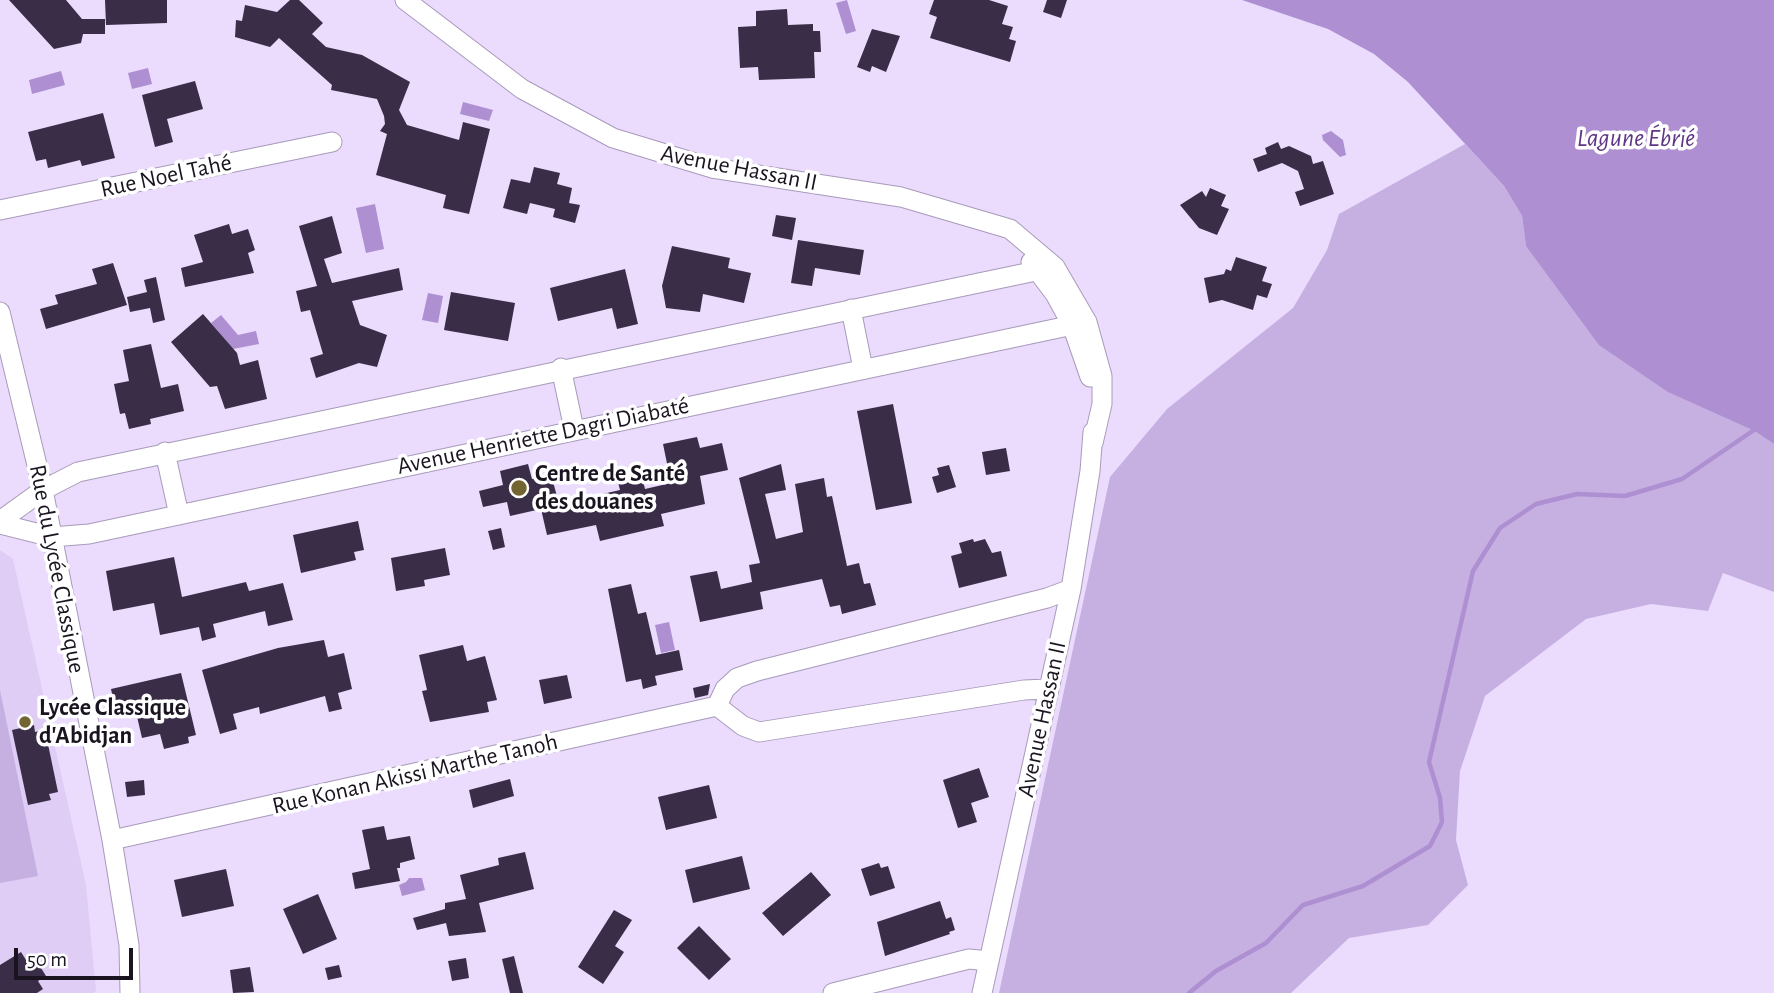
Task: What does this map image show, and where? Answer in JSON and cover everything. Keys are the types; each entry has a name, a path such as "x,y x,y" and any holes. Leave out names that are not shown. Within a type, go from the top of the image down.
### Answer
{"street":[{"name":"Avenue Hassan II","path":"405,0 522,89 613,138 712,169 901,197 987,220 1046,268 1079,323 1092,388 1093,443 1071,589 982,993"},
{"name":"Rue Noel Tahé","path":"0,210 332,142"},
{"name":"Avenue Henriette Dagri Diabaté","path":"0,523 43,490 78,472 561,368 1046,268"},
{"path":"851,309 863,369"},
{"name":"Rue du Lycée Classique","path":"0,312 43,490 112,841 129,945 130,993"},
{"name":"Avenue Henriette Dagri Diabaté","path":"0,523 52,537 89,534 1079,323"},
{"path":"561,368 574,429"},
{"path":"165,452 180,515"},
{"path":"1047,689 1024,690 759,732 743,726 717,706 726,689 737,678 757,671 1047,598 1071,589"},
{"name":"Rue Konan Akissi Marthe Tanoh","path":"112,841 717,706"},
{"path":"833,993 969,959 989,961"}],"shaded area":[{"path":"1465,144 1504,186 1522,216 1526,246 1774,444 1774,592 1723,573 1708,611 1651,604 1586,619 1485,696 1460,771 1456,840 1468,885 1428,925 1349,938 1291,993 999,993 1110,477 1167,409 1293,308 1327,250 1339,214"},
{"name":"Lycée Classique d'Abidjan","path":"0,550 13,559 86,885 96,991 93,993 0,993"},
{"path":"0,690 38,876 0,883"}],"water":[{"path":"847,0 856,31 846,34 836,3"},
{"name":"Lagune Ébrié","path":"1242,0 1774,0 1774,444 1755,431 1668,392 1599,345 1526,246 1522,216 1504,186 1408,82 1374,54 1328,29"},
{"path":"148,68 152,84 132,89 128,73"},
{"path":"61,71 65,85 32,94 29,80"},
{"path":"463,102 493,110 489,121 460,114"},
{"path":"1331,131 1343,140 1346,155 1340,157 1323,140 1322,135"},
{"path":"375,204 384,249 366,253 356,208"},
{"path":"428,293 443,296 438,323 422,320"},
{"path":"221,315 238,335 256,331 259,344 233,349 211,323"},
{"path":"669,622 675,650 661,653 655,625"},
{"path":"409,878 422,878 425,890 402,896 399,885"}],"building":[{"path":"9,0 66,0 82,19 105,19 105,34 83,34 81,43 54,49"},
{"path":"105,0 167,0 167,23 106,25"},
{"path":"290,0 299,0 323,23 312,34 326,47 362,55 410,82 399,110 407,125 459,140 463,122 490,129 469,214 443,208 446,195 376,175 387,134 380,131 385,124 377,99 331,90 332,85 279,38 270,47 235,37 236,20 242,21 245,5 277,12"},
{"path":"934,0 989,0 1008,6 1002,24 1013,27 1009,39 1016,41 1010,62 930,38 937,17 929,14"},
{"path":"1047,0 1067,0 1061,18 1043,12"},
{"path":"787,9 788,25 813,24 813,31 820,31 821,52 814,52 815,78 759,80 758,67 740,68 738,27 756,26 756,11"},
{"path":"872,29 900,36 886,72 872,66 870,72 857,67"},
{"path":"195,81 203,109 167,119 173,142 155,147 142,95"},
{"path":"103,113 115,158 82,166 80,160 48,168 46,159 36,161 28,132"},
{"path":"1278,142 1281,149 1289,146 1311,156 1313,164 1323,161 1334,194 1300,206 1295,192 1304,189 1298,171 1282,163 1258,172 1253,159 1267,154 1265,148"},
{"path":"534,167 560,173 557,184 572,188 569,203 580,205 575,223 553,217 555,209 530,203 527,214 503,208 511,179 530,183"},
{"path":"1210,188 1226,195 1221,206 1229,209 1217,235 1199,228 1180,205 1202,191 1206,197"},
{"path":"776,215 796,218 792,240 772,236"},
{"path":"332,216 342,253 324,259 332,283 399,268 403,290 352,301 360,325 387,335 377,367 359,363 316,378 310,358 323,354 310,310 301,312 296,291 317,286 299,226"},
{"path":"229,224 232,234 248,229 255,250 248,253 254,273 185,287 181,268 203,262 194,235"},
{"path":"798,240 864,250 860,275 815,268 812,286 791,283"},
{"path":"672,246 730,258 728,268 751,273 744,303 703,294 700,312 666,308 662,286"},
{"path":"1236,257 1267,267 1262,281 1272,284 1267,298 1257,295 1253,310 1222,300 1209,303 1204,278 1224,274 1226,269 1231,271"},
{"path":"113,263 127,305 46,329 40,309 58,304 55,295 97,284 92,269"},
{"path":"625,269 638,324 617,329 612,308 558,321 550,288"},
{"path":"156,277 165,320 153,323 150,308 130,312 127,297 147,292 144,280"},
{"path":"451,292 515,303 508,341 444,330"},
{"path":"203,314 237,353 240,365 258,360 267,399 225,409 217,386 210,387 171,342"},
{"path":"151,344 161,388 178,384 184,411 150,419 151,424 129,429 125,413 120,414 114,384 129,381 123,350"},
{"path":"893,404 912,503 876,510 857,411"},
{"path":"697,437 700,448 722,443 728,470 700,476 705,504 661,514 664,526 600,541 596,525 547,535 541,509 510,516 507,502 483,507 479,491 503,485 500,471 528,464 532,479 551,474 559,504 620,490 617,478 641,472 645,489 671,483 663,444"},
{"path":"1006,448 1010,471 986,475 982,452"},
{"path":"781,464 786,490 765,494 776,539 803,532 795,484 824,478 827,497 832,496 847,566 859,563 864,584 870,583 876,605 842,614 840,605 830,607 822,579 760,592 763,609 700,622 690,576 717,571 721,589 752,582 749,565 760,563 739,478"},
{"path":"949,465 956,487 937,493 932,477 939,475 937,468"},
{"path":"358,521 364,550 354,552 356,560 301,573 293,535"},
{"path":"501,528 505,547 493,550 488,531"},
{"path":"973,539 974,542 985,539 992,553 1001,551 1007,576 959,588 951,556 962,553 959,543"},
{"path":"445,548 450,575 424,580 425,586 396,591 391,558"},
{"path":"174,557 182,597 246,582 249,591 283,583 293,620 268,626 265,611 213,624 216,637 202,641 199,627 160,635 154,603 113,611 106,571"},
{"path":"631,584 638,614 646,612 656,655 679,650 683,670 655,676 657,685 643,689 641,679 626,682 608,589"},
{"path":"324,640 328,657 344,653 352,689 338,693 342,709 329,712 325,696 260,714 259,707 233,714 237,729 220,734 202,670 278,648"},
{"path":"463,645 467,661 485,656 497,700 487,702 489,712 430,722 422,691 427,690 419,655"},
{"path":"181,673 196,735 188,737 189,743 164,749 160,734 142,738 135,708 116,712 111,689"},
{"path":"567,675 572,698 544,704 539,680"},
{"path":"710,684 708,695 695,698 693,688"},
{"path":"34,725 35,732 45,730 58,792 49,794 51,800 28,805 12,730"},
{"path":"979,768 989,797 971,803 977,822 958,828 943,780"},
{"path":"510,779 514,796 473,808 469,790"},
{"path":"144,780 145,795 127,797 125,782"},
{"path":"709,785 717,818 666,830 658,797"},
{"path":"384,826 387,840 410,836 415,859 400,863 400,868 397,868 400,881 355,889 352,873 370,869 362,830"},
{"path":"525,852 534,889 479,903 486,932 449,936 446,923 417,930 413,918 445,909 445,903 466,899 460,875 499,865 498,858"},
{"path":"742,856 750,889 693,903 685,870"},
{"path":"879,863 881,868 888,866 895,888 870,896 861,869"},
{"path":"226,869 234,906 182,917 174,880"},
{"path":"811,872 831,895 783,936 762,913"},
{"path":"318,894 337,939 303,954 283,909"},
{"path":"940,901 946,919 951,917 955,930 885,956 877,922"},
{"path":"614,910 632,920 615,946 624,952 603,984 578,967"},
{"path":"699,926 731,959 709,980 677,948"},
{"path":"21,952 31,968 38,963 46,976 38,981 43,989 37,993 0,993 0,965"},
{"path":"514,956 523,993 510,993 502,959"},
{"path":"466,958 469,978 452,981 448,961"},
{"path":"339,965 342,977 328,980 325,968"},
{"path":"250,967 254,992 233,993 230,970"}],"waterway":[{"path":"1189,993 1216,971 1266,943 1303,905 1363,886 1430,846 1442,822 1440,798 1429,762 1473,571 1500,528 1536,504 1577,494 1625,496 1682,479 1757,428"}],"place":[{"name":"Centre de Santé des douanes","path":"519,488"},
{"name":"Lycée Classique d'Abidjan","path":"25,722"}]}
